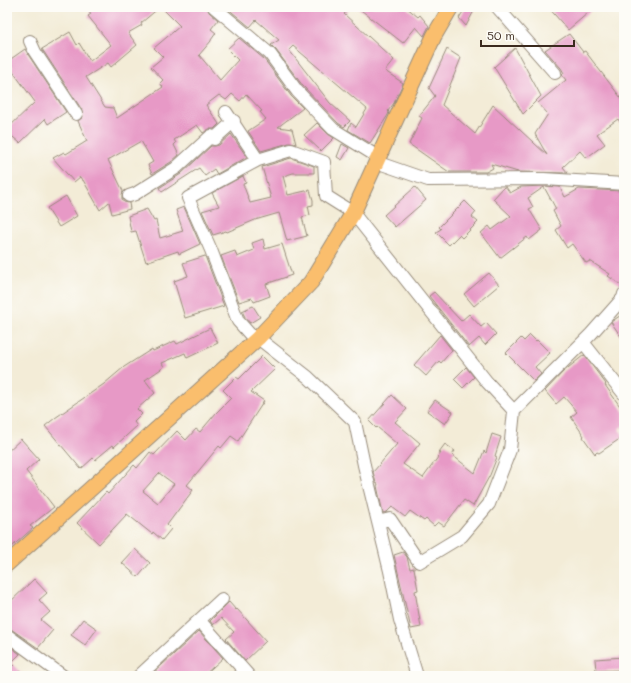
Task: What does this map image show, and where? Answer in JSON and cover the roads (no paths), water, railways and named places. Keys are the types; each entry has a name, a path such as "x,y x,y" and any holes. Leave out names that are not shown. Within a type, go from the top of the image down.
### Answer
{"main road":[{"path":"7,564 257,339 311,282 354,213 377,159 434,36 451,7"}],"street":[{"path":"214,7 270,54 297,91 333,129 377,159 428,180 544,179 624,184"},
{"path":"497,7 555,73"},
{"path":"30,41 35,52 76,114"},
{"path":"129,196 135,194 176,168 211,136 214,139 230,116 258,160"},
{"path":"417,676 400,620 390,571 364,465 356,422 308,377 257,339 238,321 211,250 188,198 258,160 291,150 324,162 326,196 354,213 487,382 514,411"},
{"path":"378,522 390,519 419,562 462,536 489,504 510,450 514,411 583,342 624,294"},
{"path":"583,342 624,394"},
{"path":"139,676 222,600"},
{"path":"199,620 249,676"},
{"path":"7,635 63,676"}]}
